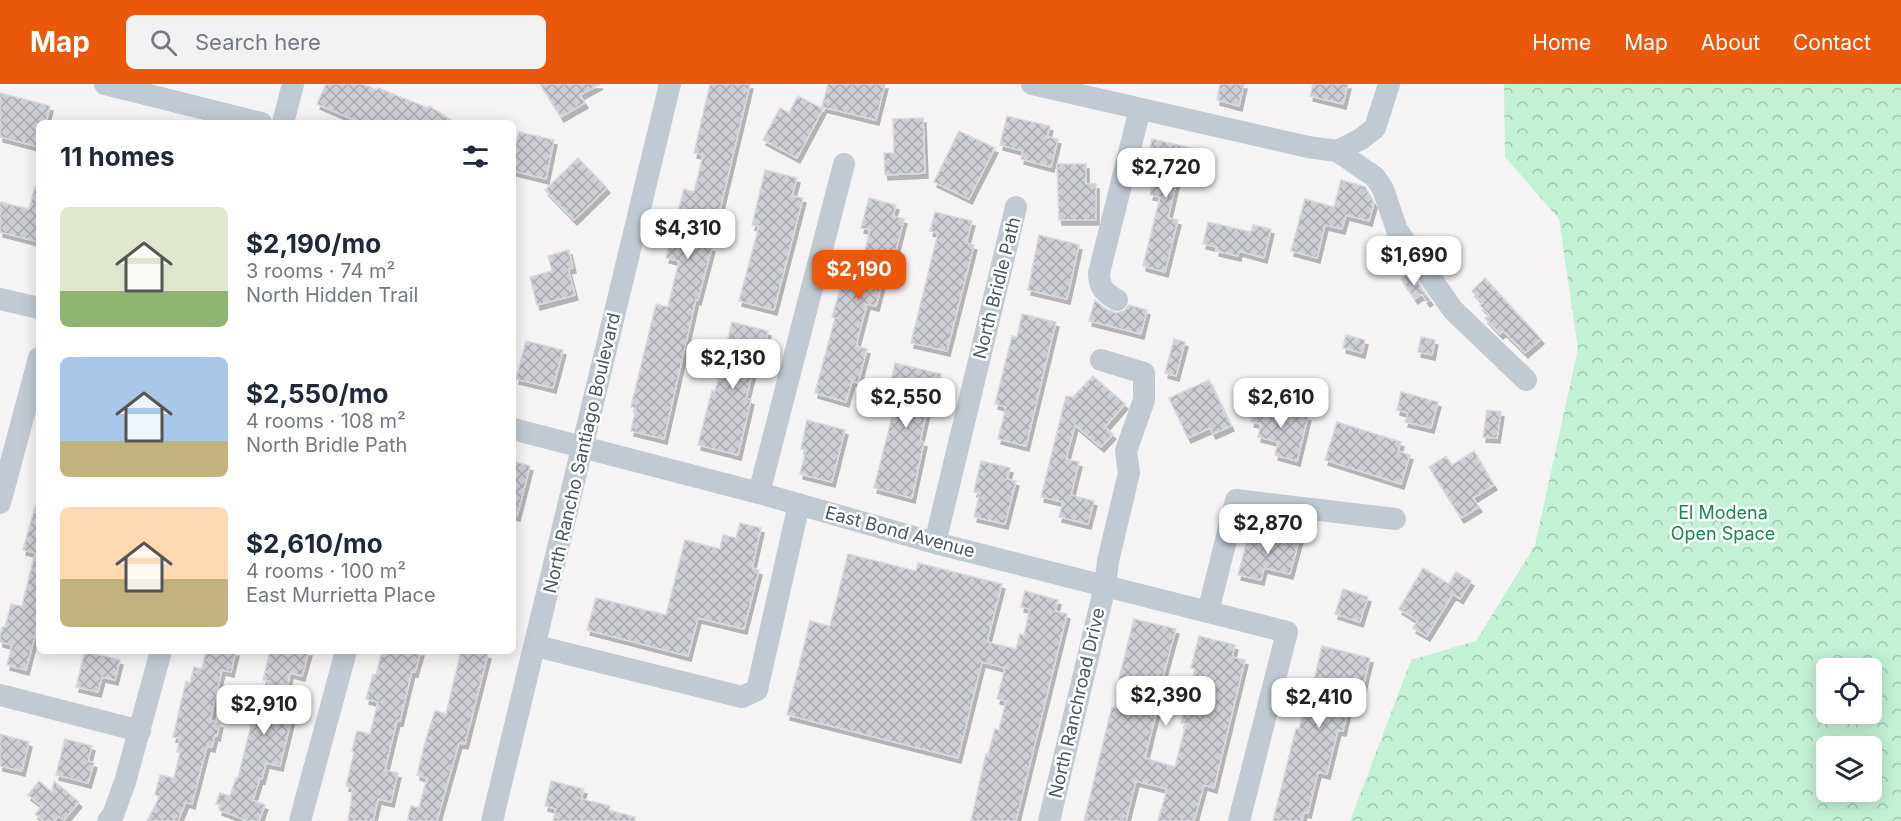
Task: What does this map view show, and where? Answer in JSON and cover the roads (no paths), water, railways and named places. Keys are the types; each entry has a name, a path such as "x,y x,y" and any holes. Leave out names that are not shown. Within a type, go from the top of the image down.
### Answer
{"street":[{"path":"105,84 249,120"},
{"path":"284,120 293,84"},
{"name":"North Rancho Santiago Boulevard","path":"492,821 670,84"},
{"path":"1032,84 1308,147 1336,151 1375,177 1383,189 1397,231 1453,310 1526,380"},
{"path":"1336,151 1361,140 1375,128 1389,84"},
{"path":"1117,300 1102,288 1099,282 1100,273 1140,109"},
{"path":"759,493 844,164"},
{"name":"North Bridle Path","path":"935,543 1016,207"},
{"path":"0,299 36,307"},
{"name":"North Ranchroad Drive","path":"1049,821 1105,586 1108,561 1129,473 1126,451 1144,400 1144,373 1101,360"},
{"path":"1,498 36,369"},
{"name":"East Bond Avenue","path":"516,430 759,493 935,543 1287,632 1239,821"},
{"path":"1208,612 1236,500 1395,519"},
{"path":"536,646 742,697 757,690 799,504"},
{"path":"108,821 125,782 160,654"},
{"path":"300,821 345,654"},
{"path":"0,696 140,731"}],"park label":[{"name":"El Modena Open Space","path":"1723,523"}]}
